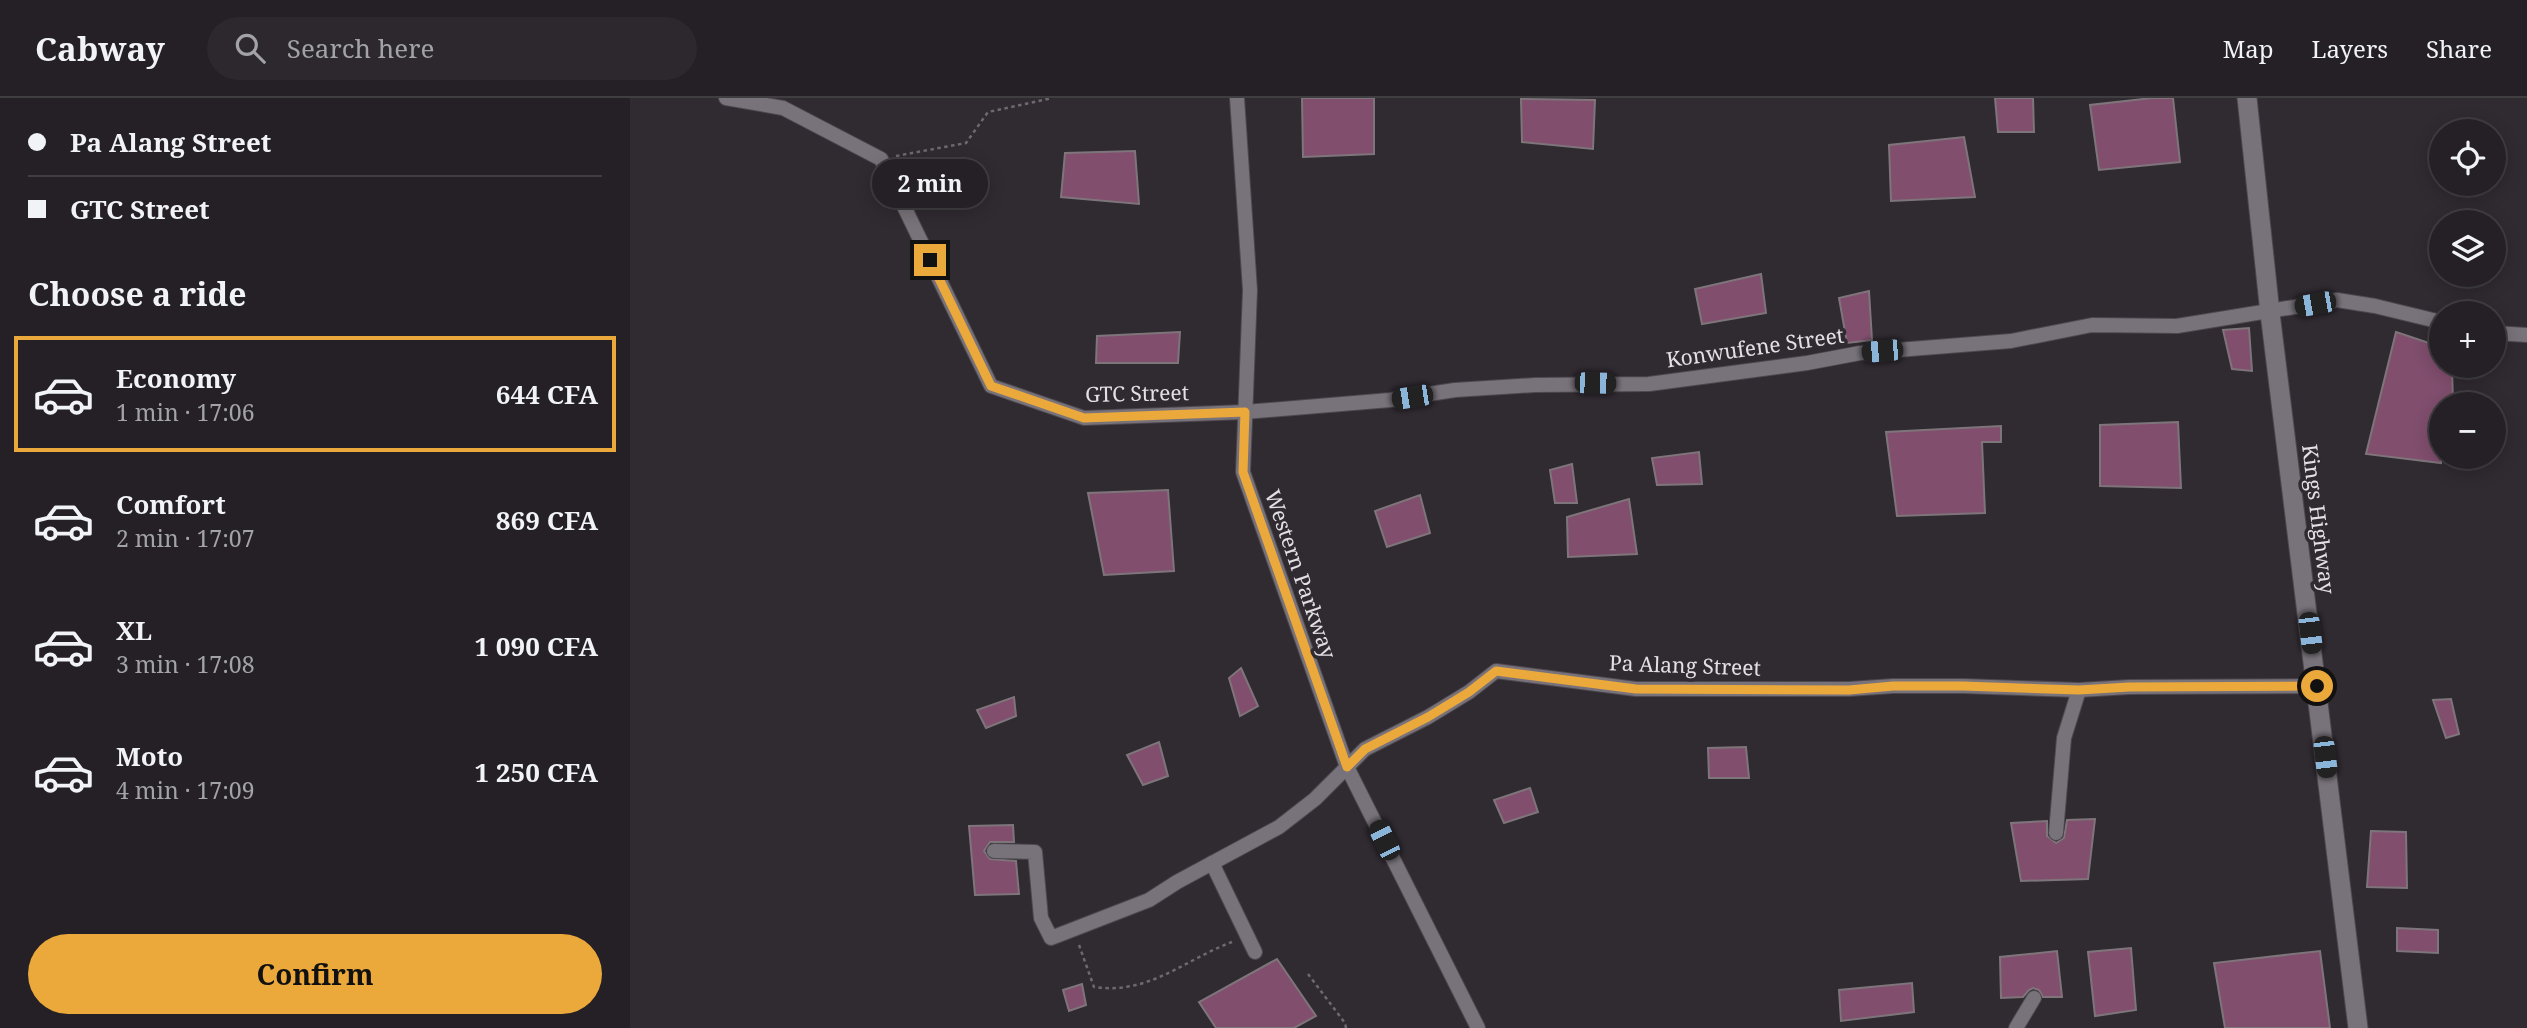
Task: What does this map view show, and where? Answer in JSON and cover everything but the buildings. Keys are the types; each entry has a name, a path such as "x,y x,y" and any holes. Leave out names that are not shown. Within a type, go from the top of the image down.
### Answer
{"street":[{"path":"726,98 783,108 881,159"},
{"name":"Western Parkway","path":"1237,98 1250,290 1243,472 1347,767 1478,1028"},
{"name":"Kings Highway","path":"2247,98 2270,313 2358,1028"},
{"name":"GTC Street","path":"881,159 991,386 1084,418 1245,412"},
{"name":"Konwufene Street","path":"1245,412 1391,400 1455,390 1535,385 1650,384 1807,363 1860,353 2011,341 2092,325 2177,326 2337,300 2429,319"},
{"path":"2506,334 2527,335"},
{"name":"Pa Alang Street","path":"994,851 1035,852 1041,918 1051,938 1077,929 1149,900 1279,827 1315,799 1365,749 1428,717 1469,692 1496,671 1636,689 1849,690 1893,686 1963,686 2079,690 2129,687 2317,686"},
{"path":"2056,834 2064,738 2079,690"},
{"path":"1212,863 1255,952"},
{"path":"2016,1028 2034,998"}],"path":[{"path":"881,159 966,143 988,112 1052,98"},
{"path":"1077,929 1075,936 1094,987 1110,989 1146,984 1166,976 1213,949 1247,935"},
{"path":"1308,974 1346,1028"}],"route":[{"path":"930,260 991,386 1084,418 1245,412 1243,472 1347,767 1365,749 1428,717 1469,692 1496,671 1636,689 1849,690 1893,686 1963,686 2079,690 2129,687 2317,686"}]}
